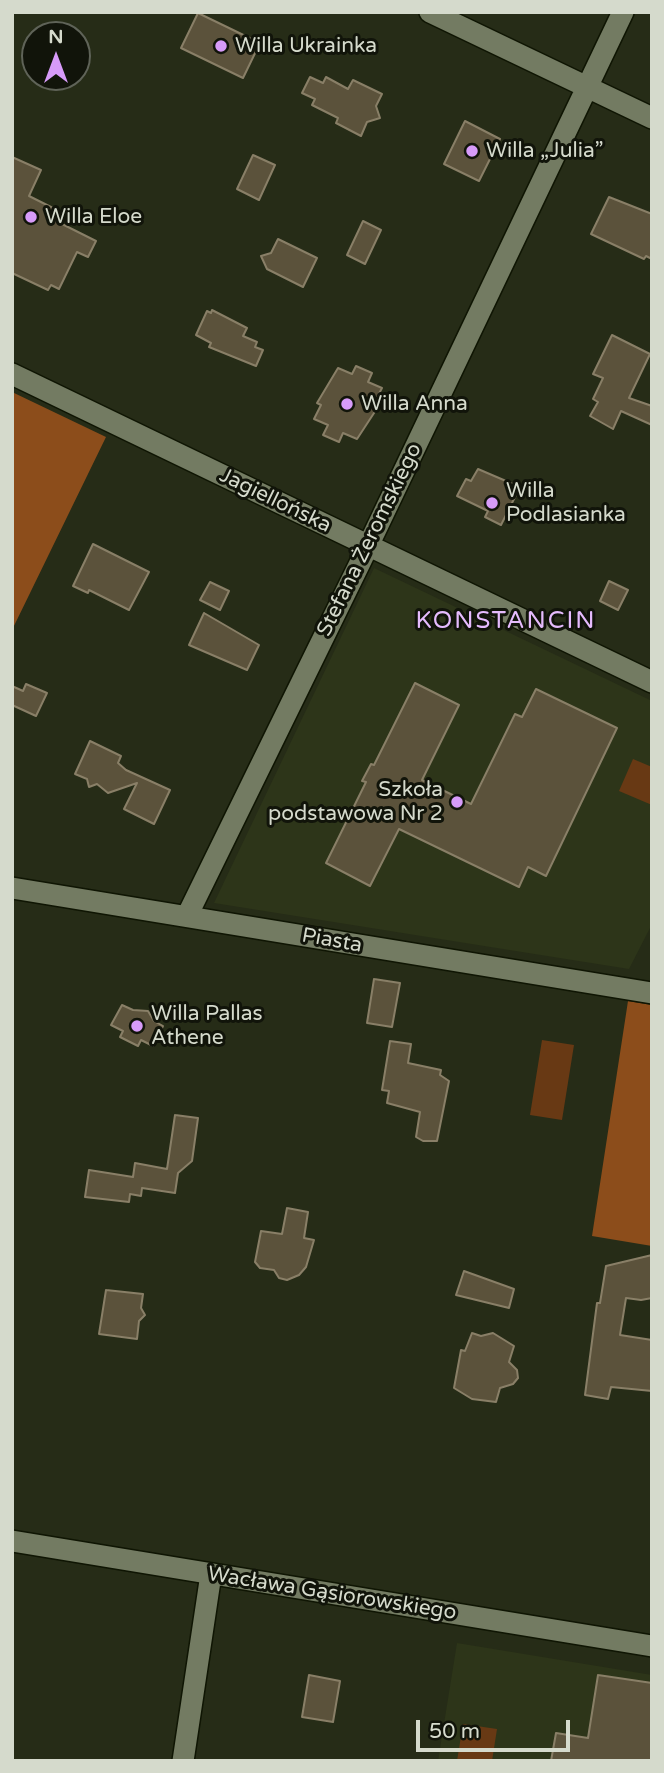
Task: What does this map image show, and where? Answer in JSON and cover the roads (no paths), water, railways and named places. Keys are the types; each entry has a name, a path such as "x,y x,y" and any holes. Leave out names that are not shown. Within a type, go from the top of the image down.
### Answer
{"street":[{"path":"430,12 652,118"},
{"name":"Stefana Żeromskiego","path":"187,916 368,547 623,12"},
{"name":"Jagiellońska","path":"12,374 652,682"},
{"name":"Piasta","path":"12,888 652,993"},
{"name":"Wacława Gąsiorowskiego","path":"12,1541 652,1646"},
{"path":"183,1761 211,1574"}],"place":[{"name":"Willa Ukrainka","path":"221,46"},
{"name":"Willa „Julia”","path":"472,151"},
{"name":"Willa Eloe","path":"31,217"},
{"name":"Willa Anna","path":"347,404"},
{"name":"Willa Podlasianka","path":"492,503"},
{"name":"Szkoła podstawowa Nr 2","path":"457,802"},
{"name":"Willa Pallas Athene","path":"137,1026"}],"district":[{"name":"KONSTANCIN","path":"506,622"}]}
